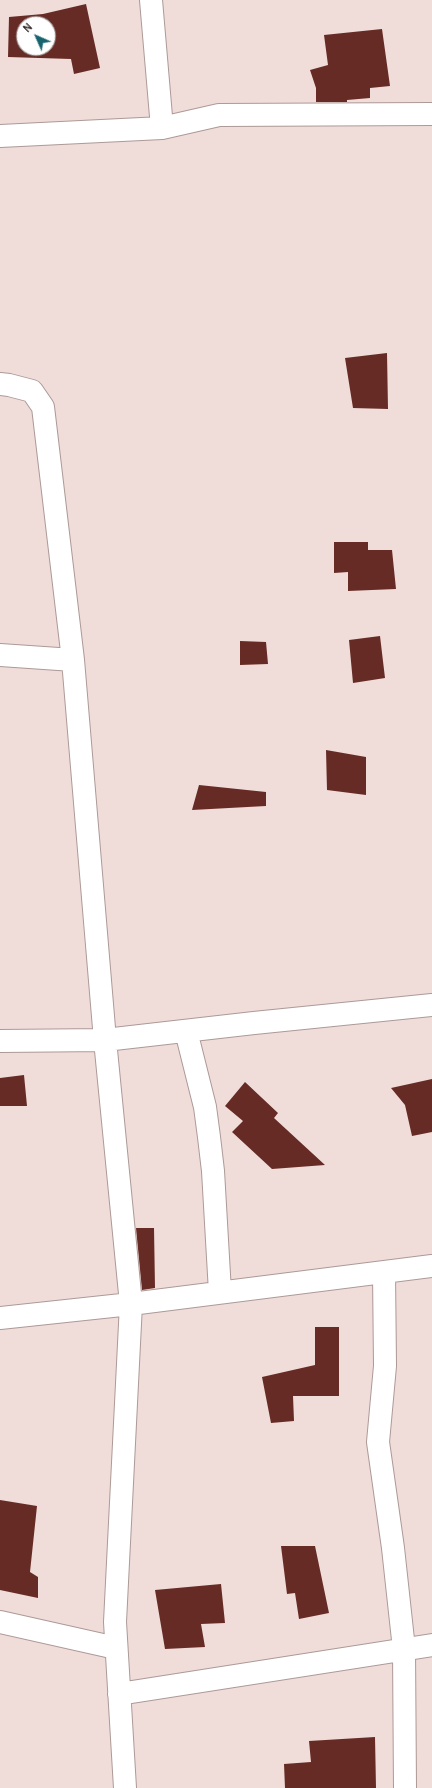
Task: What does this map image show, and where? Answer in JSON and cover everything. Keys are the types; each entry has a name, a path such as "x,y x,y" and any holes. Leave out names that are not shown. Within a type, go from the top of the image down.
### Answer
{"street":[{"path":"151,0 162,128"},
{"path":"0,136 162,128 219,115 432,114"},
{"path":"0,384 32,391 43,407 73,660 105,1040 131,1304 116,1602 116,1648 125,1788"},
{"path":"0,655 73,660"},
{"path":"0,1042 105,1040 432,1005"},
{"path":"186,1031 205,1107 209,1136 213,1171 220,1292"},
{"path":"0,1318 131,1304 432,1266"},
{"path":"384,1272 385,1366 378,1442 393,1548 404,1650 405,1788"},
{"path":"0,1622 116,1648"},
{"path":"119,1694 432,1645"}],"building":[{"path":"86,4 100,68 74,74 71,59 8,57 9,17 16,16 16,56 56,56 56,16 20,16 43,14"},
{"path":"382,29 390,86 370,88 370,98 347,100 347,102 316,102 316,88 310,70 328,65 324,35"},
{"path":"387,353 388,409 353,408 345,358"},
{"path":"334,542 368,542 368,550 392,550 396,589 348,591 348,572 334,573"},
{"path":"380,636 385,678 353,683 349,640"},
{"path":"240,641 266,642 268,664 240,665"},
{"path":"326,750 366,757 366,795 327,790"},
{"path":"199,785 266,792 266,806 192,810"},
{"path":"24,1075 27,1106 0,1106 0,1078"},
{"path":"432,1079 432,1132 412,1136 405,1105 391,1088"},
{"path":"245,1082 278,1113 274,1118 325,1165 272,1169 232,1132 243,1121 225,1106"},
{"path":"136,1228 154,1228 155,1288 142,1290"},
{"path":"315,1327 339,1327 339,1396 293,1396 294,1421 271,1423 262,1377 315,1365"},
{"path":"0,1500 37,1506 30,1572 38,1577 38,1598 0,1590"},
{"path":"281,1546 315,1546 329,1613 299,1619 295,1593 287,1594"},
{"path":"221,1584 225,1623 201,1624 205,1647 165,1649 155,1590"},
{"path":"375,1737 376,1788 285,1788 284,1764 311,1762 309,1741"}]}
